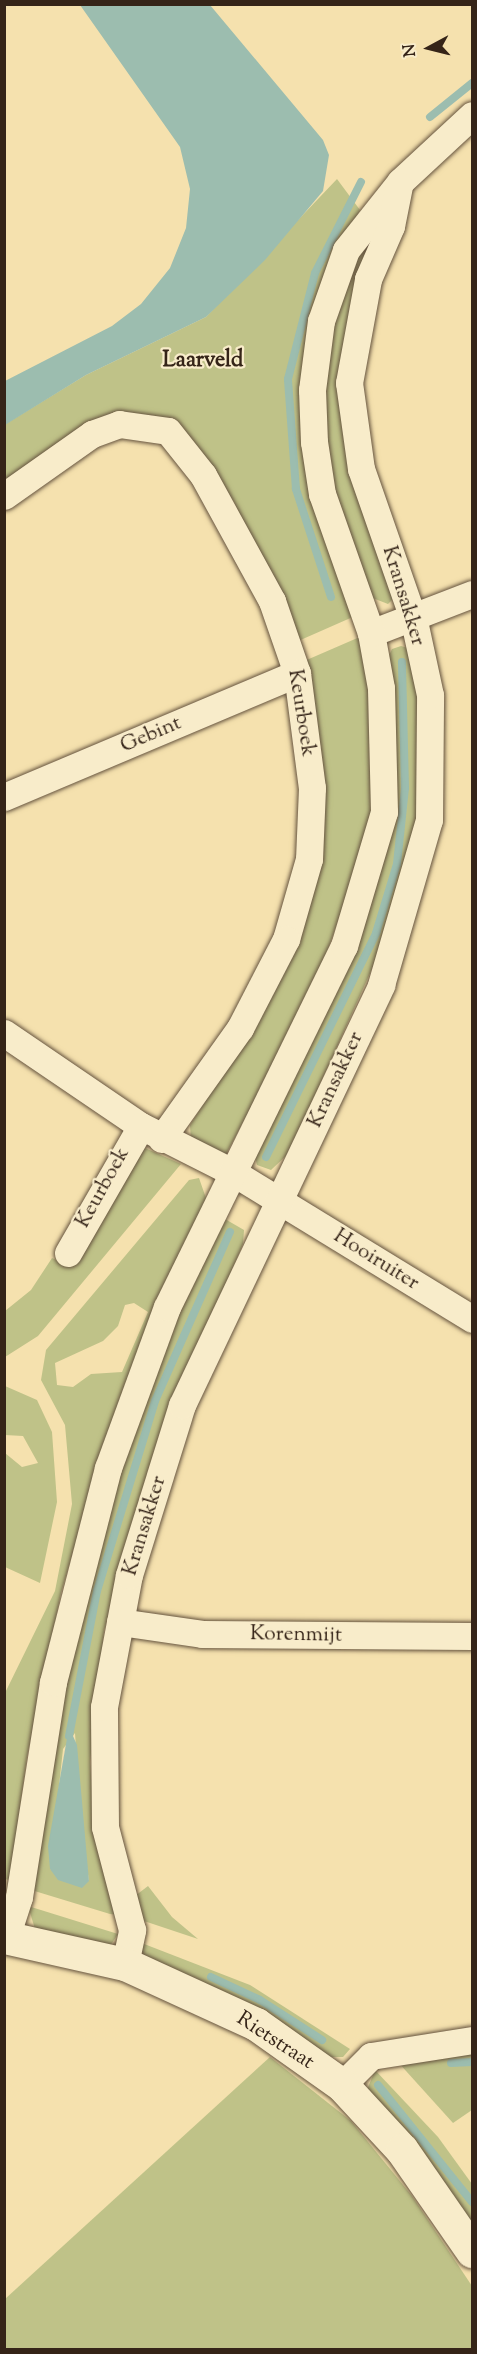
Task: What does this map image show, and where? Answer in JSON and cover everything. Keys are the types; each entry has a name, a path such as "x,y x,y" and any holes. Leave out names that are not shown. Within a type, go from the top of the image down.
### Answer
{"street":[{"name":"Kransakker","path":"5,1937 19,1897 53,1682 108,1468 167,1307 234,1173 262,1106 344,946 384,812 381,688 371,633 322,494 312,390 321,321 346,250 400,182 472,115"},
{"name":"Kransakker","path":"125,1964 132,1930 105,1827 104,1707 129,1575 182,1405 381,986 429,820 430,695 414,621 361,469 349,383 368,279 391,226 400,182"},
{"name":"Keurboek","path":"4,496 92,434 118,424 168,431 203,475 272,602 297,673 312,788 309,859 286,939 240,1028 151,1132 124,1146 68,1253"},
{"path":"371,633 414,621 472,594"},
{"name":"Gebint","path":"4,797 297,673"},
{"name":"Keurboek","path":"4,1033 151,1132 234,1173 279,1201"},
{"name":"Hooiruiter","path":"279,1201 472,1319"},
{"name":"Korenmijt","path":"120,1622 202,1634 472,1636"},
{"name":"Rietstraat","path":"5,1937 125,1964 256,2024 342,2085 402,2150 472,2251"},
{"path":"342,2085 372,2056 472,2040"}],"green space":[{"path":"337,179 360,210 309,325 355,616 296,642 234,502 190,439 145,417 5,487 4,425 86,375 206,317"},
{"path":"376,220 343,360 396,596 388,604 370,597 329,483 320,421 338,294"},
{"path":"362,636 371,675 371,827 314,989 225,1156 191,1141 190,1125 266,1007 302,924 302,662"},
{"path":"401,646 411,649 416,659 424,784 394,920 289,1153 271,1170 257,1165 255,1157 371,903 387,660 392,649"},
{"path":"145,1148 181,1164 38,1336 5,1357 5,1311 31,1290 52,1258 69,1266 136,1151"},
{"path":"199,1178 207,1201 105,1443 61,1593 27,1757 10,1880 4,1879 4,1695 55,1591 72,1504 65,1425 41,1380 46,1350 189,1180","holes":["134,1303 148,1312 122,1372 91,1374 73,1387 57,1385 55,1363 103,1341 118,1326 125,1305"]},
{"path":"225,1219 244,1230 243,1244 181,1390 134,1519 104,1631 90,1762 95,1829 119,1915 28,1889 84,1586 156,1359","holes":["75,1733 81,1825 89,1881 50,1869 63,1749"]},
{"path":"5,1386 37,1400 52,1432 57,1502 40,1583 5,1567 5,1453 22,1467 38,1463 23,1436 5,1435"},
{"path":"148,1886 172,1917 198,1939 144,1921 135,1896"},
{"path":"28,1906 118,1934 108,1949 35,1929"},
{"path":"139,1942 250,1985 350,2049 343,2057 325,2057 144,1957"},
{"path":"472,2054 472,2110 453,2123 397,2061"},
{"path":"270,2057 351,2121 412,2196 472,2286 472,2349 5,2349 5,2299"},
{"path":"375,2070 438,2137 472,2184 472,2226 367,2090"}],"shaded area":[{"path":"80,5 210,5 323,140 329,155 323,191 265,260 206,317 86,375 5,425 5,381 112,326 141,304 170,268 186,228 190,189 180,147"},
{"path":"69,1727 77,1745 89,1881 82,1888 58,1880 50,1869 48,1846"}],"waterway":[{"path":"430,117 472,83"},
{"path":"331,597 296,489 288,379 315,273 361,182"},
{"path":"266,1157 376,933 397,864 405,788 402,662"},
{"path":"69,1736 97,1591 155,1401 230,1232"},
{"path":"211,1977 260,2000 322,2040"},
{"path":"451,2063 472,2062"},
{"path":"378,2085 472,2202"}],"district":[{"name":"Laarveld","path":"203,362"}]}
